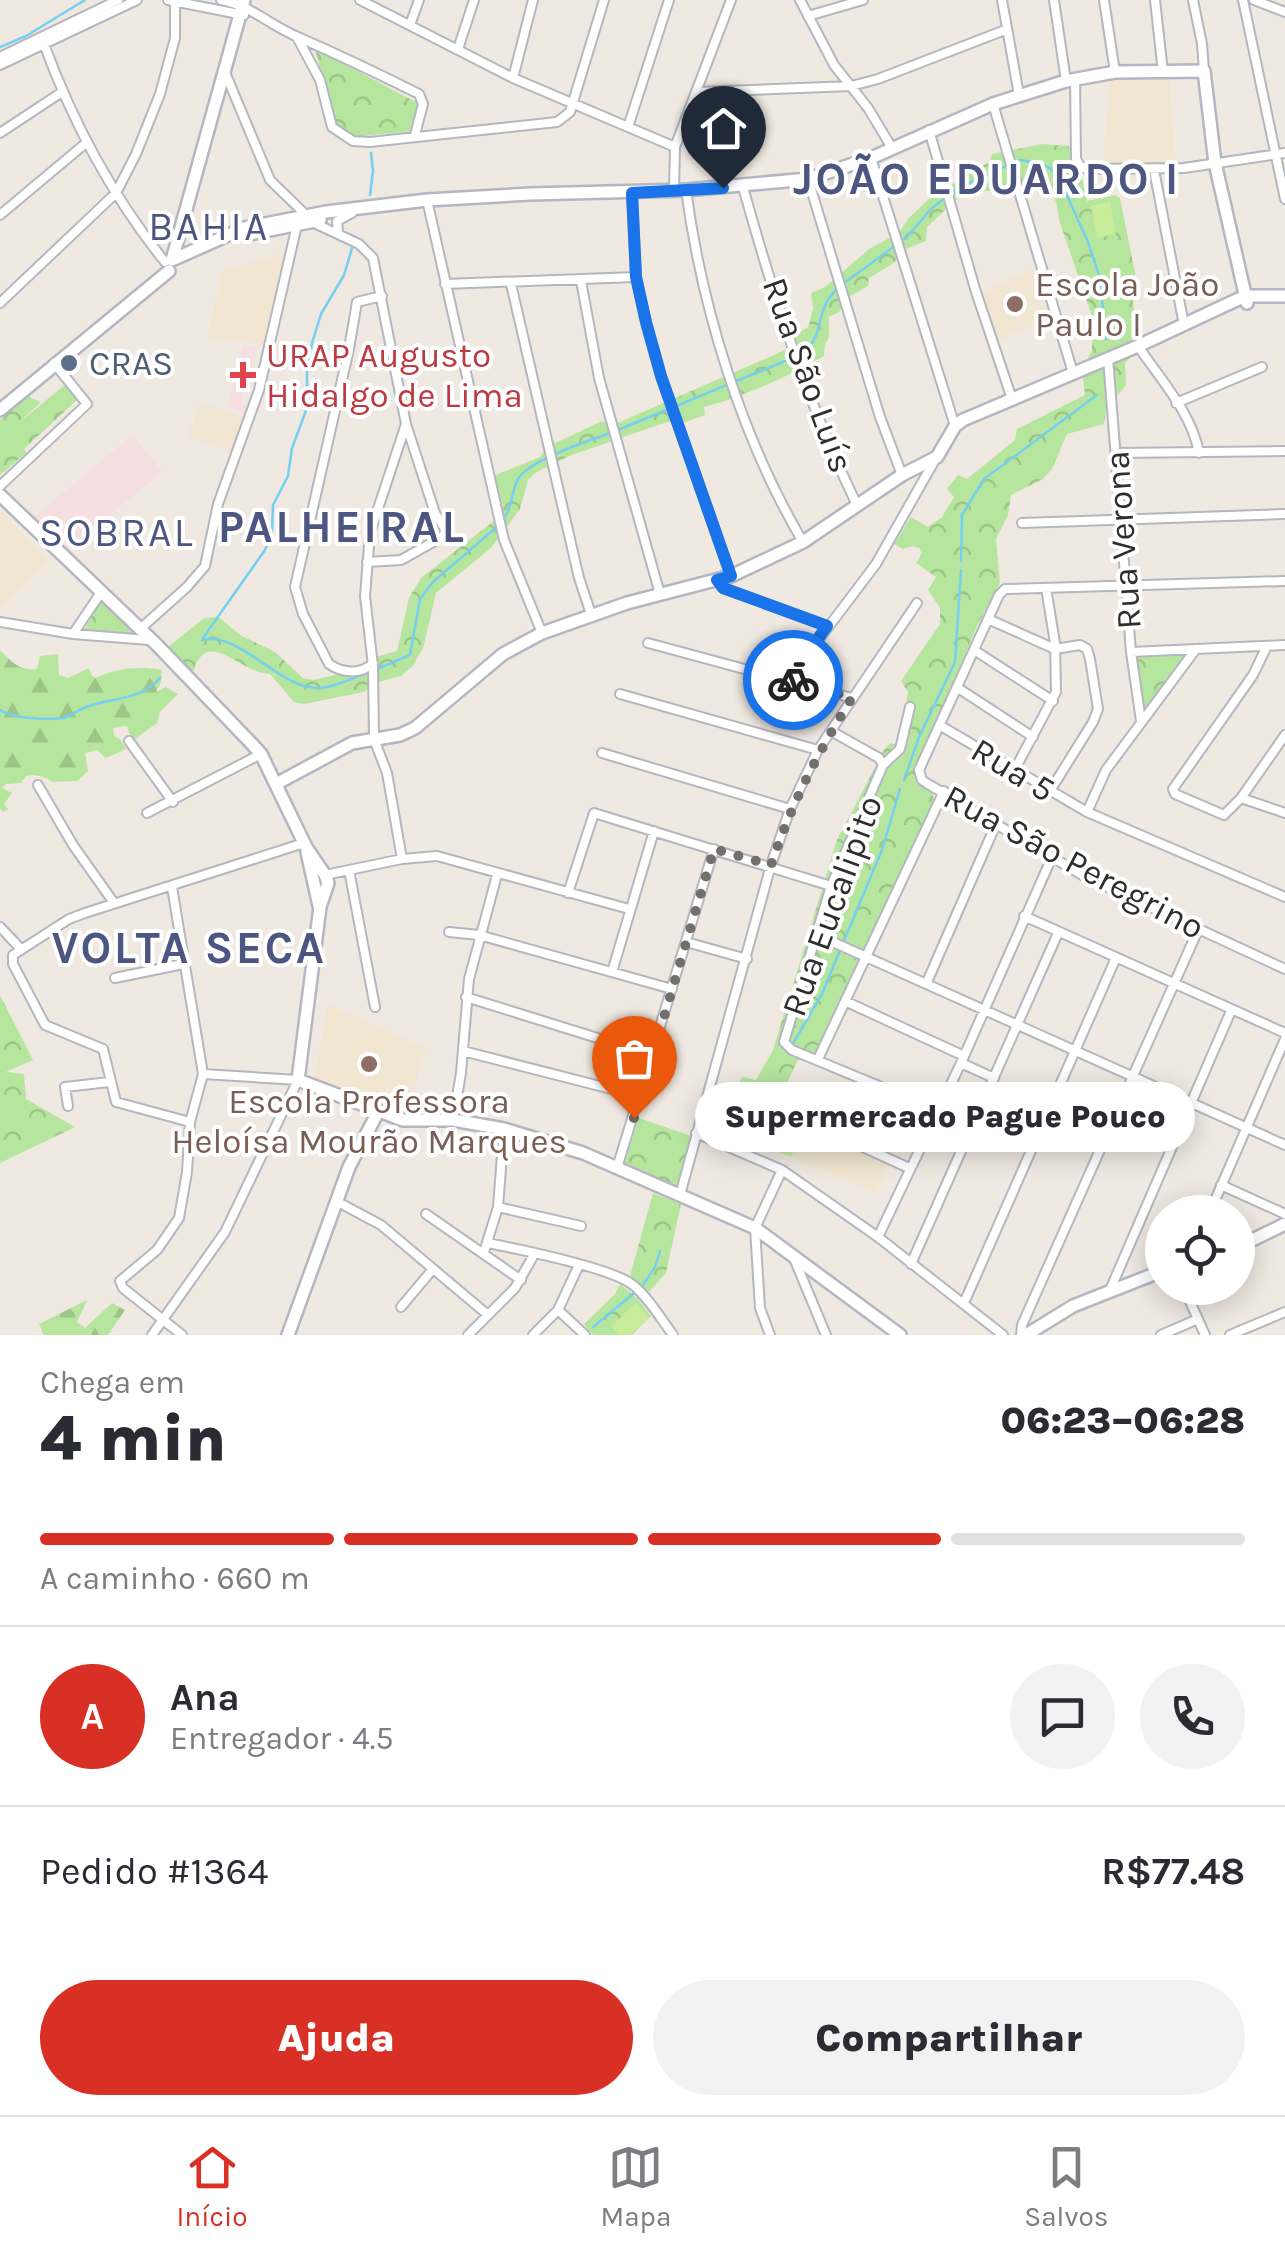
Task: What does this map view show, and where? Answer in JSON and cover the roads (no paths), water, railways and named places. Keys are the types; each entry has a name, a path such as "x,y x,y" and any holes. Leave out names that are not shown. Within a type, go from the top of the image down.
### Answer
{"street":[{"path":"0,57 118,0"},
{"path":"0,65 137,0"},
{"path":"168,0 242,6"},
{"path":"221,0 242,6 297,37 420,94 423,104 414,136"},
{"path":"360,0 513,78 675,147"},
{"path":"410,25 419,0"},
{"path":"458,49 474,0"},
{"path":"513,78 534,0"},
{"path":"297,37 320,80 332,127 354,141 557,122 570,112 604,0"},
{"path":"628,127 669,0"},
{"path":"731,0 675,147 680,191 695,258 734,389 760,460 803,542"},
{"path":"800,0 834,65 892,148"},
{"path":"808,16 863,0"},
{"path":"1002,0 1020,95"},
{"path":"1054,0 1070,80 1076,159 1080,166 1154,170 1285,153"},
{"path":"1104,0 1115,72"},
{"path":"1155,0 1163,72"},
{"path":"1193,0 1202,44 1215,163 1246,300"},
{"path":"1244,0 1285,200"},
{"path":"1254,0 1285,12"},
{"path":"0,303 116,193 160,94 175,38 175,1"},
{"path":"170,265 242,6"},
{"path":"698,92 851,86 1005,30"},
{"path":"44,44 86,143 116,193 170,265"},
{"path":"224,70 270,180 305,221 338,232 373,258 406,424 445,534 401,560 367,562"},
{"path":"0,410 170,265 229,233 427,200 680,191 808,179 871,158 993,104 1070,80 1115,72 1204,71"},
{"path":"0,133 62,92"},
{"path":"993,104 1073,372"},
{"path":"929,130 1012,400"},
{"path":"0,215 86,143"},
{"path":"871,158 954,426"},
{"path":"1154,170 1184,324"},
{"path":"808,179 880,417 902,475"},
{"name":"Rua São Luís","path":"743,187 798,363 857,505"},
{"path":"632,193 636,277 651,342 731,576"},
{"path":"427,200 503,536 512,567 542,633"},
{"path":"338,232 336,221 358,210"},
{"path":"140,629 205,566 218,504 259,390 305,221"},
{"path":"445,284 636,277"},
{"path":"1241,280 1247,289 1285,300"},
{"path":"580,281 599,378 660,594"},
{"path":"512,284 579,578 591,614"},
{"path":"373,668 345,671 329,664 303,614 295,587 356,302 382,296"},
{"path":"789,679 876,564 954,426 1217,310 1267,296"},
{"path":"1246,300 1285,300"},
{"path":"1138,346 1196,433 1200,453"},
{"name":"Rua Verona","path":"1108,358 1141,720"},
{"path":"0,486 86,404 54,363"},
{"path":"1176,403 1262,367"},
{"path":"402,859 387,773 374,739 373,668 365,610 367,562 376,514 406,424"},
{"path":"1117,454 1285,451"},
{"path":"276,784 352,743 400,735 415,728 503,654 542,633 591,614 731,576 803,542 936,456"},
{"path":"0,494 155,643 261,754 319,876 320,908 298,1080 225,1232 152,1335"},
{"path":"1022,522 1285,514"},
{"path":"717,580 723,588 827,626"},
{"path":"941,726 1005,589 1285,581"},
{"path":"1014,771 1058,683 1046,588"},
{"path":"73,634 102,591"},
{"path":"680,1195 790,809 818,750 916,603"},
{"path":"988,619 1055,649 1072,644 1086,649 1098,709 1050,792"},
{"path":"0,622 155,643"},
{"path":"648,642 852,698"},
{"path":"1268,646 1253,675 1172,789 1175,794 1224,815 1241,798 1285,735"},
{"path":"1132,652 1285,646"},
{"path":"1087,812 1106,770 1196,649"},
{"path":"974,650 1052,701"},
{"path":"958,688 1033,736"},
{"path":"620,694 818,750"},
{"name":"Rua Eucalipito","path":"818,1060 787,1047 784,1039 832,886 883,764 900,750 910,707"},
{"name":"Rua 5","path":"941,726 1087,812 1285,897"},
{"name":"Rua São Peregrino","path":"941,726 920,765 920,776 1084,876 1285,969"},
{"path":"831,731 883,764"},
{"path":"130,741 173,802"},
{"path":"147,814 261,754"},
{"path":"602,754 790,809"},
{"path":"38,784 73,845 114,903"},
{"path":"937,1110 818,1060 944,791"},
{"path":"1241,798 1285,813"},
{"path":"568,892 594,813 832,886"},
{"path":"927,982 996,824"},
{"path":"612,972 654,831"},
{"path":"190,1122 114,1100 101,1047 45,1025 13,964 17,952 69,919 305,845"},
{"path":"617,1168 714,849"},
{"path":"319,876 437,856 629,910"},
{"path":"878,1238 1052,857"},
{"path":"350,870 376,1007"},
{"path":"452,1120 466,997 497,875"},
{"path":"172,887 204,1074 190,1122 186,1184 179,1218 157,1250 122,1278 123,1288 182,1335"},
{"path":"1024,916 1285,1036 1217,1195"},
{"path":"0,927 17,952"},
{"path":"1145,1277 1023,1335 1022,1325 1198,930"},
{"path":"450,932 480,936 672,989"},
{"path":"911,1264 1058,932"},
{"path":"815,934 1285,1145"},
{"path":"686,942 747,960"},
{"path":"964,1302 1115,960"},
{"path":"115,978 183,964"},
{"path":"466,997 652,1055"},
{"path":"846,1002 994,1078"},
{"path":"1110,1290 1230,1011"},
{"path":"462,1051 639,1096"},
{"path":"1272,1070 1285,1076"},
{"path":"204,1074 298,1080 403,1120 452,1120 504,1129 582,1153 755,1228 900,1335"},
{"path":"68,1106 66,1087 109,1082"},
{"path":"784,1111 909,1168"},
{"path":"288,1335 349,1166 378,1112"},
{"path":"932,1120 967,1136"},
{"path":"486,1248 498,1207 504,1129"},
{"path":"696,1133 782,1170 964,1302 1003,1335"},
{"path":"770,1335 760,1308 755,1228 782,1170"},
{"path":"1221,1186 1285,1214"},
{"path":"336,1201 368,1216 488,1315"},
{"path":"498,1207 582,1226"},
{"path":"426,1214 486,1248 521,1280"},
{"path":"1255,1238 1285,1224"},
{"path":"486,1248 535,1253 632,1284 672,1335"},
{"path":"468,1335 521,1280 535,1253"},
{"path":"792,1254 826,1335"},
{"path":"533,1335 558,1310 579,1265"},
{"path":"402,1306 433,1269"},
{"path":"1191,1305 1205,1335"},
{"path":"558,1310 584,1334"},
{"path":"1230,1335 1243,1333 1285,1312"},
{"path":"1161,1335 1198,1320"},
{"path":"1045,1322 1050,1335"}],"waterway":[{"path":"0,47 85,0"},
{"path":"370,195 371,153"},
{"path":"843,284 907,237 930,210 957,188 1020,160 1038,163 1050,168 1060,180 1088,242 1100,279 1106,339"},
{"path":"203,638 265,550 272,532 273,505 288,476 292,448 307,408 312,343 321,314 344,275 353,245"},
{"path":"618,430 802,354 815,338 825,306 837,289"},
{"path":"961,561 962,515 984,479 1097,395"},
{"path":"504,518 523,473 559,452 610,433"},
{"path":"377,669 410,655 420,599 432,583 499,525"},
{"path":"904,780 919,737 955,662 961,570"},
{"path":"202,640 231,644 303,686 330,686 370,672"},
{"path":"0,710 22,717 63,718 86,707 134,695 160,678"},
{"path":"843,943 882,850 900,789"},
{"path":"794,1042 822,994 840,950"},
{"path":"745,1107 763,1088"},
{"path":"643,1285 660,1251"},
{"path":"593,1327 633,1294"}],"place":[{"name":"Escola João Paulo I","path":"1015,304"},
{"name":"CRAS","path":"69,363"},
{"name":"URAP Augusto Hidalgo de Lima","path":"243,375"},
{"name":"Escola Professora Heloísa Mourão Marques","path":"369,1064"},
{"name":"Supermercado Pague Pouco","path":"634,1118"}],"district":[{"name":"JOÃO EDUARDO I","path":"987,179"},
{"name":"BAHIA","path":"209,226"},
{"name":"PALHEIRAL","path":"342,527"},
{"name":"SOBRAL","path":"117,532"},
{"name":"VOLTA SECA","path":"189,948"}]}
